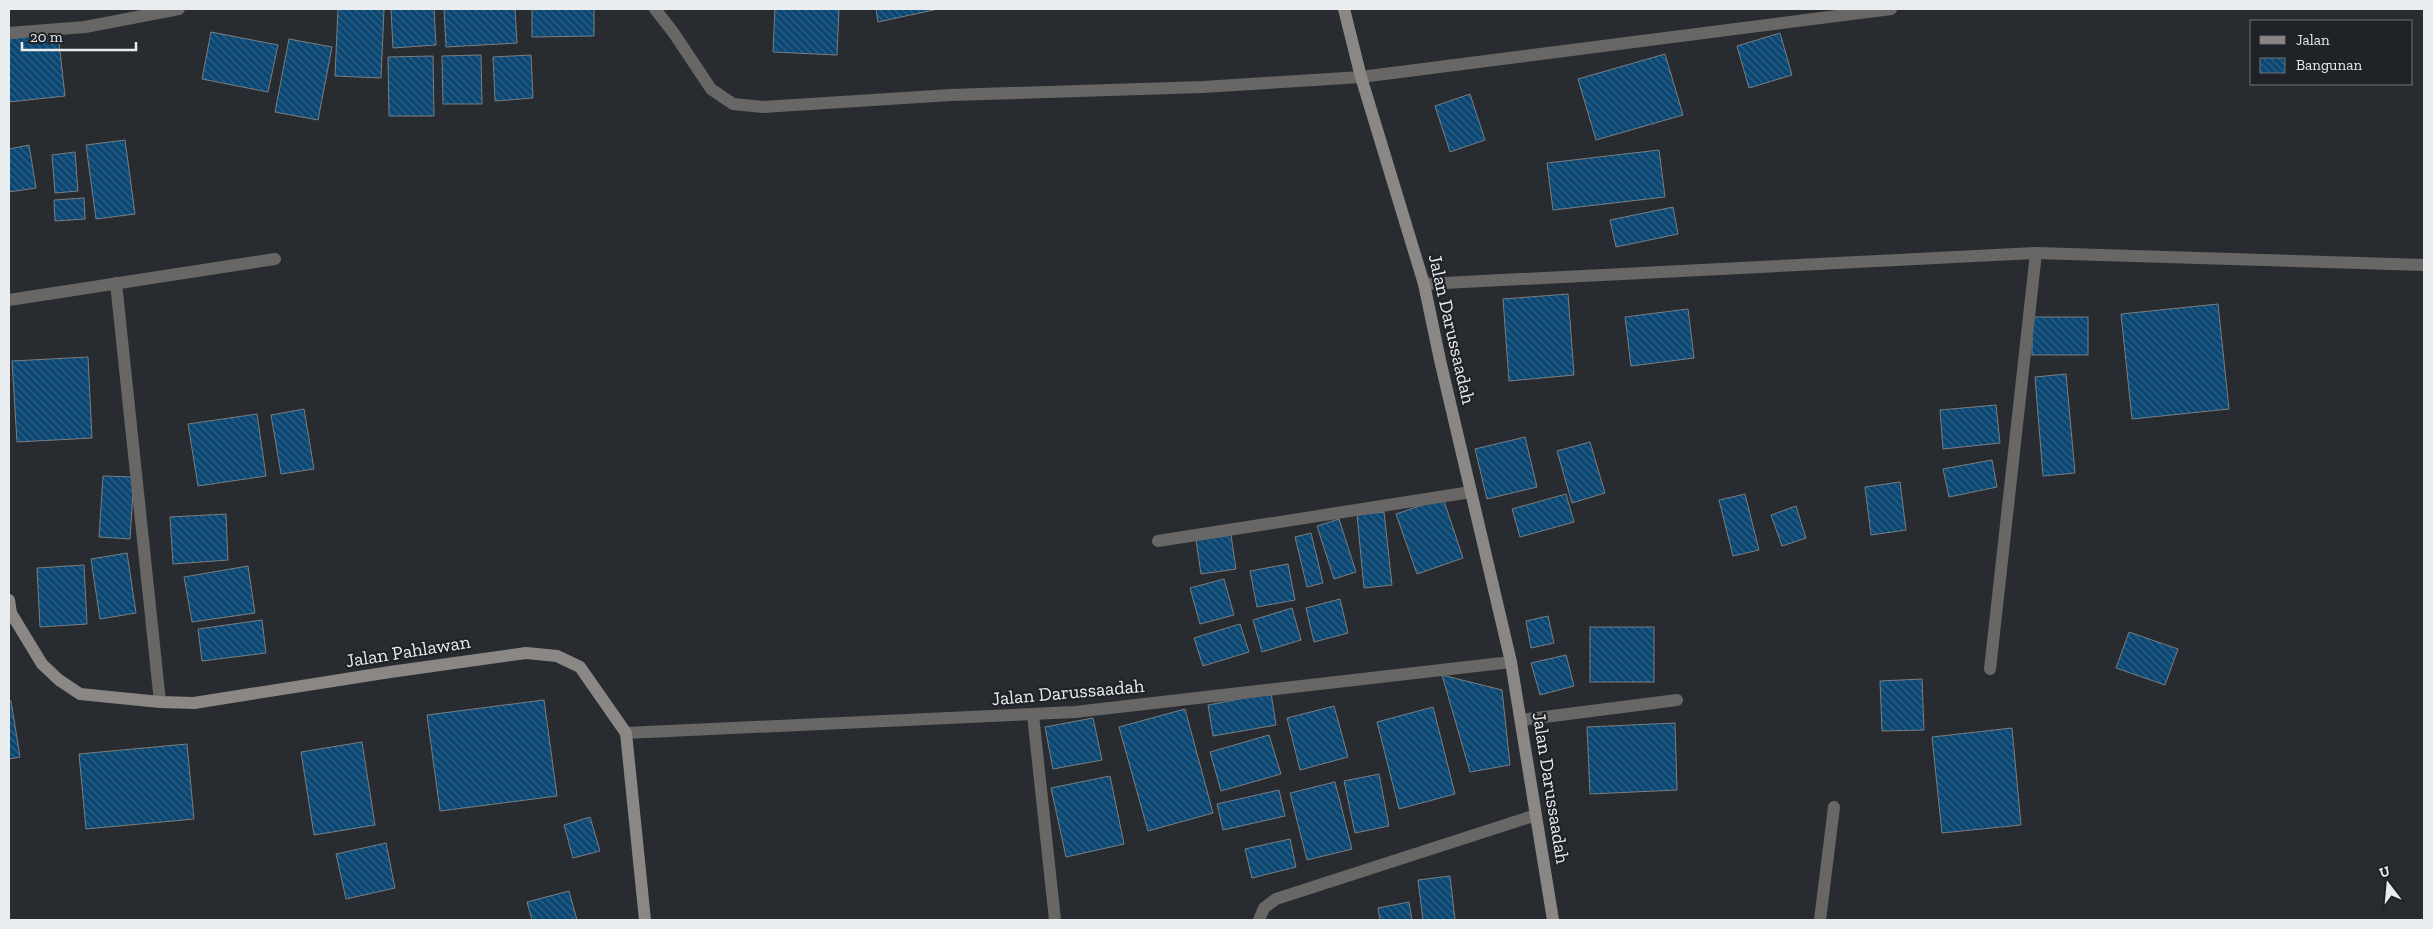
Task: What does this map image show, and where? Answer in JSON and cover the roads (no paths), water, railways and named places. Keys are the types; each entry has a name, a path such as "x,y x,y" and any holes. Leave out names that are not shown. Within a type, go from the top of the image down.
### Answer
{"street":[{"path":"9,33 85,27 179,9"},
{"path":"655,9 673,32 711,89 733,104 764,107 951,95 1203,87 1361,77 1891,9"},
{"name":"Jalan Darussaadah","path":"1344,9 1361,77 1424,284 1511,662 1553,920"},
{"path":"1424,284 2036,253 2424,265"},
{"path":"1990,669 2036,253"},
{"path":"9,300 275,259"},
{"path":"116,283 160,702"},
{"path":"1158,542 1471,492"},
{"name":"Jalan Pahlawan","path":"10,606 42,664 59,680 80,694 160,702 194,703 526,653 557,656 580,667 626,733 645,920"},
{"name":"Jalan Darussaadah","path":"626,733 1075,712 1511,662"},
{"path":"1521,720 1677,700"},
{"path":"1033,715 1055,920"},
{"path":"1820,920 1834,807"},
{"path":"1259,920 1264,908 1276,899 1536,815"}]}
